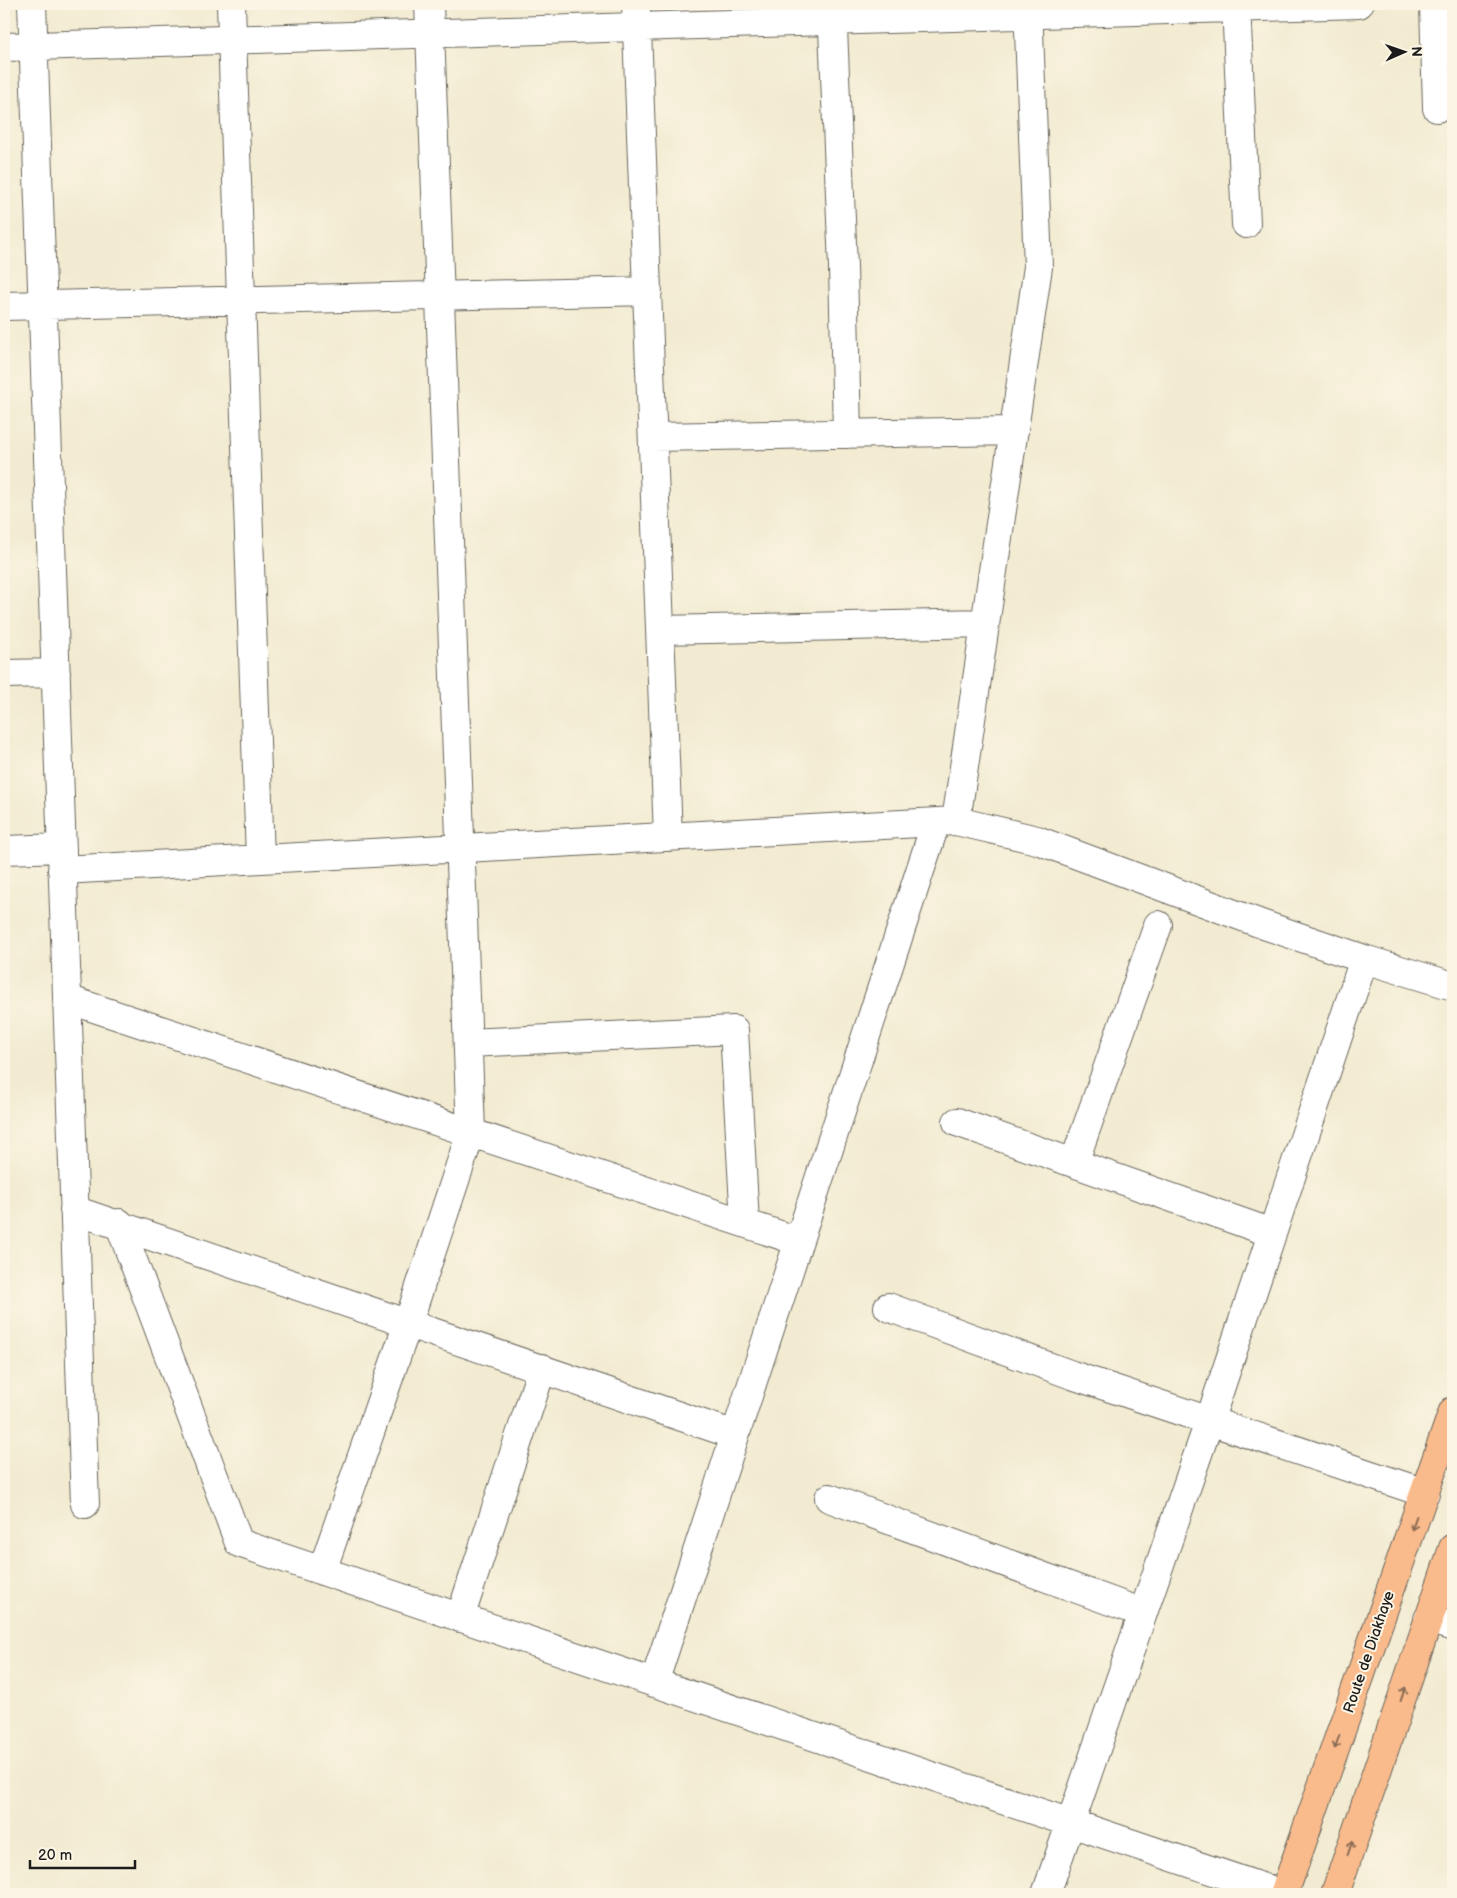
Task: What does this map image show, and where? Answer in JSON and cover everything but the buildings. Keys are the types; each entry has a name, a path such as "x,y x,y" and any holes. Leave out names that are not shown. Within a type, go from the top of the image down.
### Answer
{"main road":[{"name":"Route de Diakhaye","path":"1283,1894 1453,1411"},
{"path":"1335,1894 1441,1623 1453,1548"}],"street":[{"path":"32,4 85,1504"},
{"path":"231,4 260,859"},
{"path":"322,1571 408,1323 471,1132 429,4"},
{"path":"4,47 430,34 637,15 1358,4"},
{"path":"1434,4 1437,108"},
{"path":"1236,6 1246,224"},
{"path":"654,1683 798,1241 946,822 985,623 1038,267 1028,9"},
{"path":"833,12 843,267 847,434"},
{"path":"637,15 668,837"},
{"path":"4,306 648,291"},
{"path":"653,437 1014,431"},
{"path":"660,630 985,623"},
{"path":"4,674 56,673"},
{"path":"4,850 62,859 260,859 946,822 1037,840 1264,926 1453,986"},
{"path":"1074,1163 1158,925"},
{"path":"1046,1894 1210,1422 1364,959"},
{"path":"67,1000 798,1241"},
{"path":"468,1043 734,1030 745,1224"},
{"path":"957,1122 1272,1233"},
{"path":"74,1210 119,1223 735,1435"},
{"path":"119,1223 239,1543 1283,1894"},
{"path":"888,1307 1072,1375 1425,1493"},
{"path":"460,1618 542,1368"},
{"path":"829,1498 1143,1613"}]}
